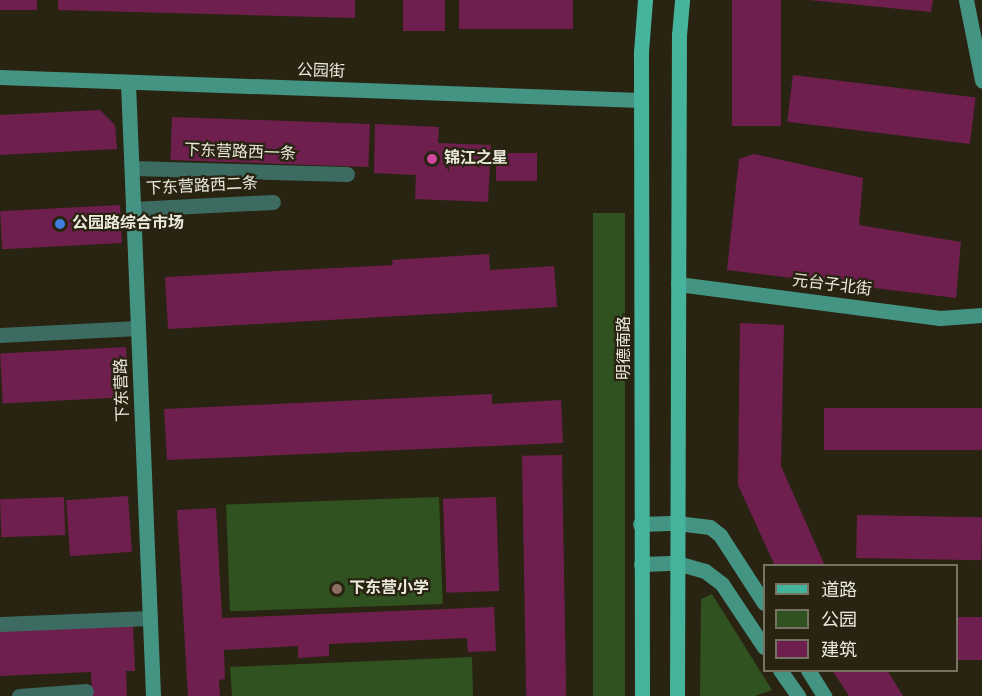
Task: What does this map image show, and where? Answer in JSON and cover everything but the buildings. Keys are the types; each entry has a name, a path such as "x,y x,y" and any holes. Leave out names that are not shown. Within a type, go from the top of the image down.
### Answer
{"main road":[{"name":"明德南路","path":"642,696 641,52 645,0"},
{"path":"677,696 679,35 682,0"}],"street":[{"path":"966,0 982,80"},
{"name":"公园街","path":"0,77 641,100"},
{"name":"下东营路","path":"128,83 153,696"},
{"name":"下东营路西一条","path":"132,168 346,174"},
{"name":"下东营路西二条","path":"133,209 273,202"},
{"name":"元台子北街","path":"678,284 940,318 982,315"},
{"path":"0,335 138,328"},
{"path":"640,524 677,523 710,527 720,535 763,600"},
{"path":"640,564 677,563 705,571 722,584 763,644"},
{"path":"0,624 150,618"},
{"path":"781,672 798,696"},
{"path":"809,672 824,696"},
{"path":"19,696 86,691"}],"green space":[{"path":"593,213 625,213 625,696 593,696"},
{"path":"439,497 443,604 230,611 226,504"},
{"path":"712,594 772,690 755,696 700,696 701,599"},
{"path":"472,657 473,696 232,696 230,667"}],"place":[{"name":"锦江之星","path":"432,159"},
{"name":"公园路综合市场","path":"60,224"},
{"name":"下东营小学","path":"337,589"}]}
